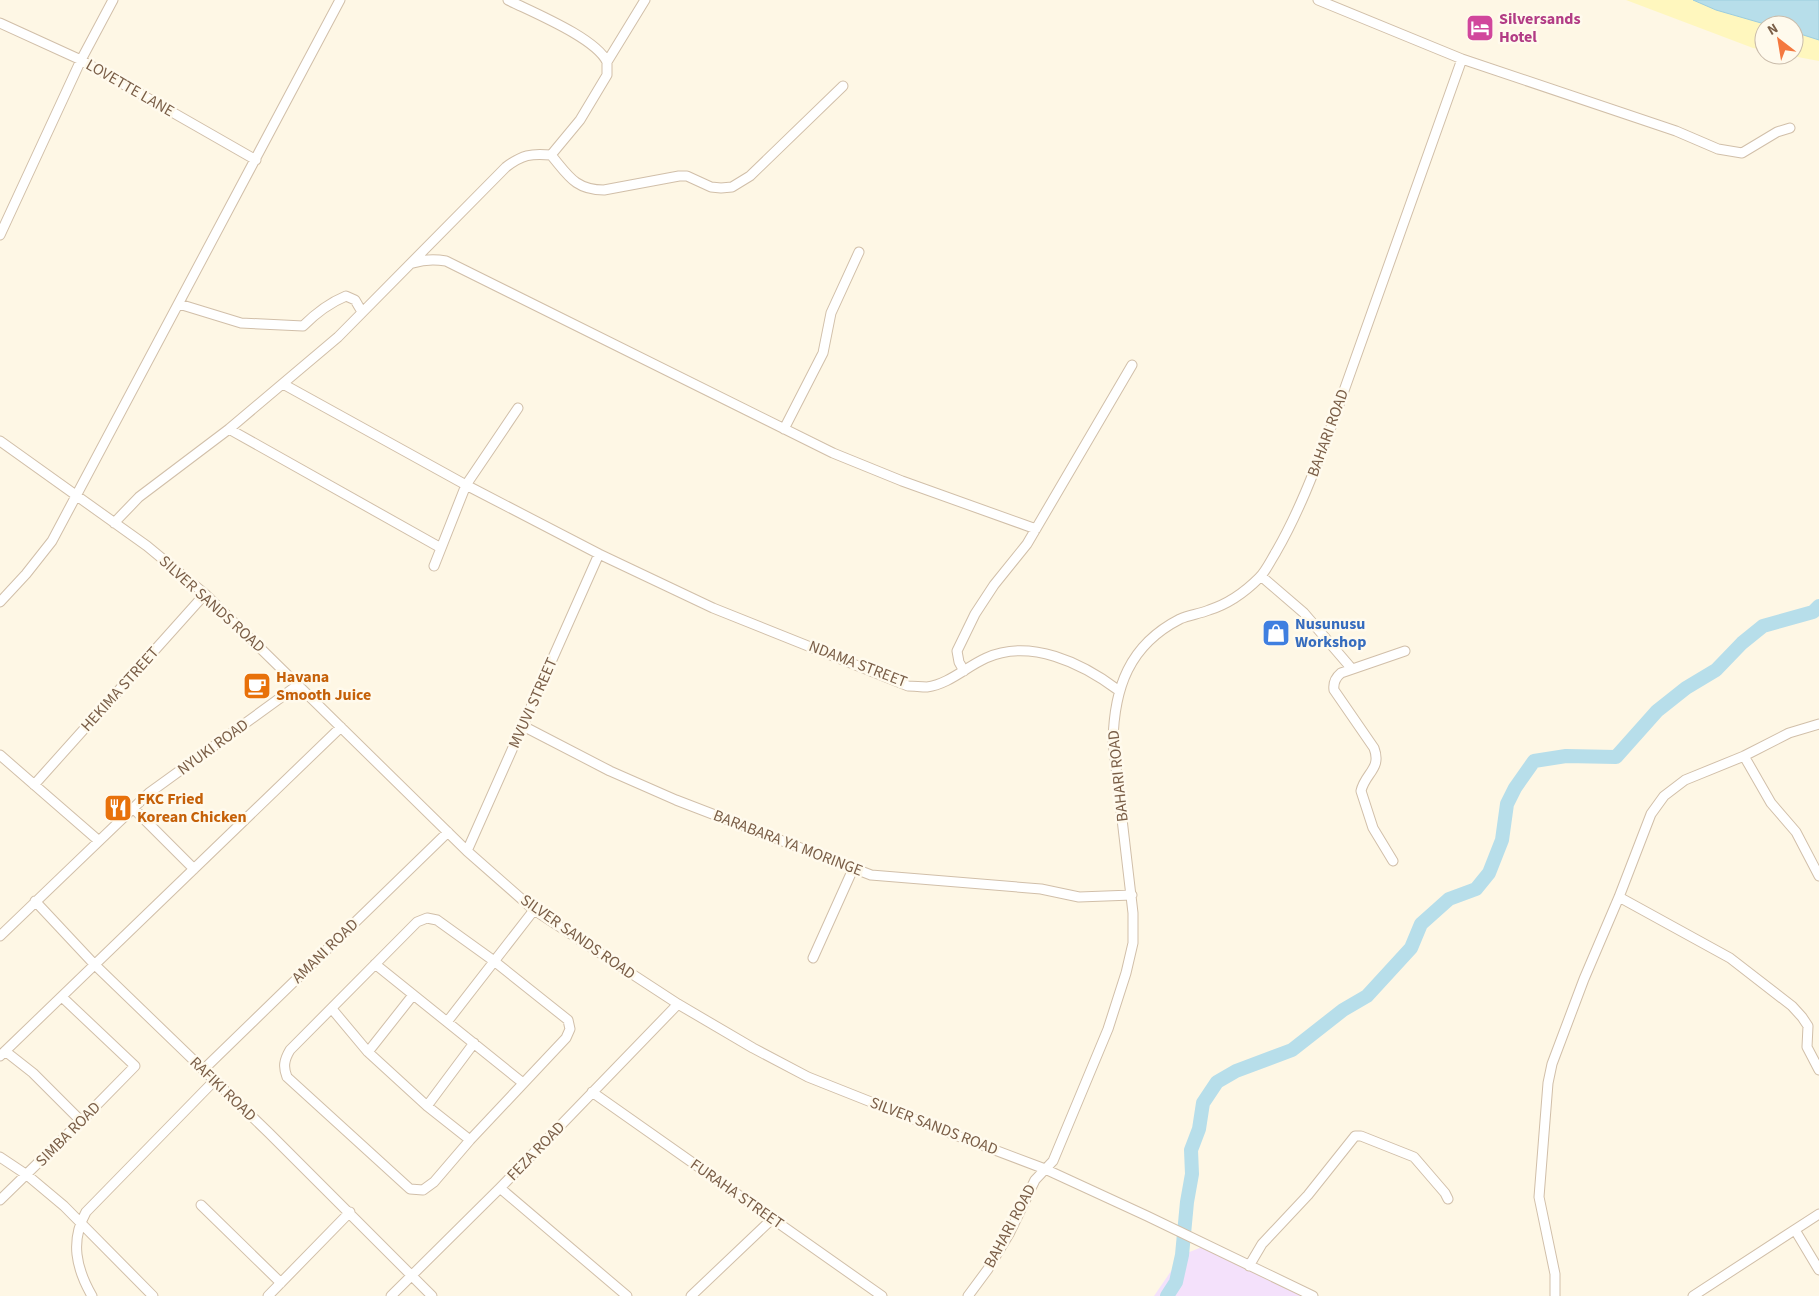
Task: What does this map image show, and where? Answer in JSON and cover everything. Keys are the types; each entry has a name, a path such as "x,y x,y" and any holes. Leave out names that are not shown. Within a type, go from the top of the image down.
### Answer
{"street":[{"path":"0,235 81,60 113,0"},
{"path":"0,602 26,574 52,541 340,0"},
{"path":"508,0 577,35 600,51 607,62"},
{"path":"551,155 580,120 607,75 607,62 645,0"},
{"path":"1318,0 1462,59 1676,131 1718,149 1742,153 1777,132 1790,128"},
{"name":"LOVETTE LANE","path":"0,23 81,60 256,160"},
{"name":"BAHARI ROAD","path":"968,1296 997,1256 1035,1180 1053,1161 1108,1029 1126,973 1133,943 1132,895 1112,742 1113,717 1118,690 1134,658 1146,642 1181,619 1211,610 1237,597 1261,576 1289,530 1317,465 1462,59"},
{"path":"114,523 138,497 229,429 338,336 506,167 519,158 535,154 551,155 573,182 593,190 604,190 679,176 695,178 711,187 732,187 750,176 843,86"},
{"path":"784,429 823,353 831,313 858,252"},
{"path":"410,265 421,260 434,259 446,261 833,453 902,481 1036,529"},
{"path":"179,304 241,323 279,326 303,326 313,315 334,301 346,296 355,300 362,312"},
{"path":"964,671 957,651 961,642 994,584 1027,544 1132,365"},
{"name":"NDAMA STREET","path":"283,384 466,485 599,554 713,608 908,686 927,687 946,681 987,658 1013,651 1039,651 1065,660 1092,673 1118,690"},
{"path":"434,566 466,485 518,408"},
{"path":"229,429 441,548"},
{"name":"SILVER SANDS ROAD","path":"0,441 147,546 205,594 467,851 534,910 678,1004 753,1048 808,1077 1045,1169 1313,1296"},
{"name":"MVUVI STREET","path":"467,851 599,554"},
{"path":"1261,576 1304,613 1352,669"},
{"name":"HEKIMA STREET","path":"34,784 205,594"},
{"path":"1393,861 1373,828 1361,791 1374,768 1376,754 1374,748 1334,690 1335,680 1338,676 1352,669 1405,651"},
{"name":"NYUKI ROAD","path":"0,936 149,793 298,685"},
{"path":"1555,1296 1555,1274 1539,1197 1548,1083 1552,1064 1584,979 1619,897 1651,814 1664,796 1685,780 1744,756 1789,733 1819,724"},
{"name":"BARABARA YA MORINGE","path":"522,726 610,771 668,797 871,875 1041,889 1079,897 1132,895"},
{"path":"81,1121 33,1073 3,1053 341,727"},
{"path":"0,755 100,841"},
{"path":"1744,756 1771,803 1796,832 1819,876"},
{"path":"133,808 194,869"},
{"name":"AMANI ROAD","path":"202,1070 448,832"},
{"path":"813,958 853,868"},
{"path":"1619,897 1730,958 1792,1006 1802,1016 1808,1026 1807,1047 1819,1070"},
{"name":"RAFIKI ROAD","path":"35,901 94,964 350,1212 432,1296"},
{"path":"447,1022 534,910"},
{"path":"427,918 438,920 494,961 568,1020 569,1034 429,1187 423,1190 410,1189 287,1078 284,1064 290,1050 417,922 427,918"},
{"path":"376,964 523,1083"},
{"path":"368,1052 413,995"},
{"name":"SIMBA ROAD","path":"0,1200 135,1066 62,997"},
{"name":"FEZA ROAD","path":"391,1296 500,1188 678,1004"},
{"path":"332,1009 368,1052 427,1106 470,1140"},
{"path":"427,1106 474,1043"},
{"path":"92,1296 82,1279 76,1252 80,1223 86,1212 214,1081"},
{"name":"FURAHA STREET","path":"592,1092 882,1296"},
{"path":"1249,1266 1262,1244 1308,1195 1355,1136 1361,1136 1414,1157 1448,1199"},
{"path":"0,1157 27,1175 64,1206 153,1296"},
{"path":"500,1188 627,1296"},
{"path":"201,1205 281,1283"},
{"path":"268,1296 350,1212"},
{"path":"1693,1296 1819,1214"},
{"path":"691,1296 772,1219"},
{"path":"1795,1230 1819,1270"}],"shaded area":[{"path":"1207,1245 1313,1296 1154,1296 1182,1255"}],"sand":[{"path":"1626,0 1693,0 1716,10 1754,21 1753,48"},
{"path":"1804,35 1819,40 1819,61 1804,58"}],"water":[{"path":"1693,0 1819,0 1819,40 1804,35 1804,15 1754,15 1754,21 1716,10"}],"waterway":[{"path":"1167,1296 1176,1282 1182,1255 1187,1202 1192,1174 1191,1150 1199,1129 1203,1103 1217,1082 1236,1071 1292,1050 1343,1010 1367,996 1411,948 1421,924 1449,899 1476,889 1489,873 1502,840 1507,804 1515,788 1534,761 1566,756 1616,757 1657,711 1686,688 1716,670 1742,643 1763,626 1813,612 1819,606"}],"place":[{"name":"Silversands Hotel","path":"1480,28"},
{"name":"Nusunusu Workshop","path":"1276,633"},
{"name":"Havana Smooth Juice","path":"257,686"},
{"name":"FKC Fried Korean Chicken","path":"118,808"}]}
